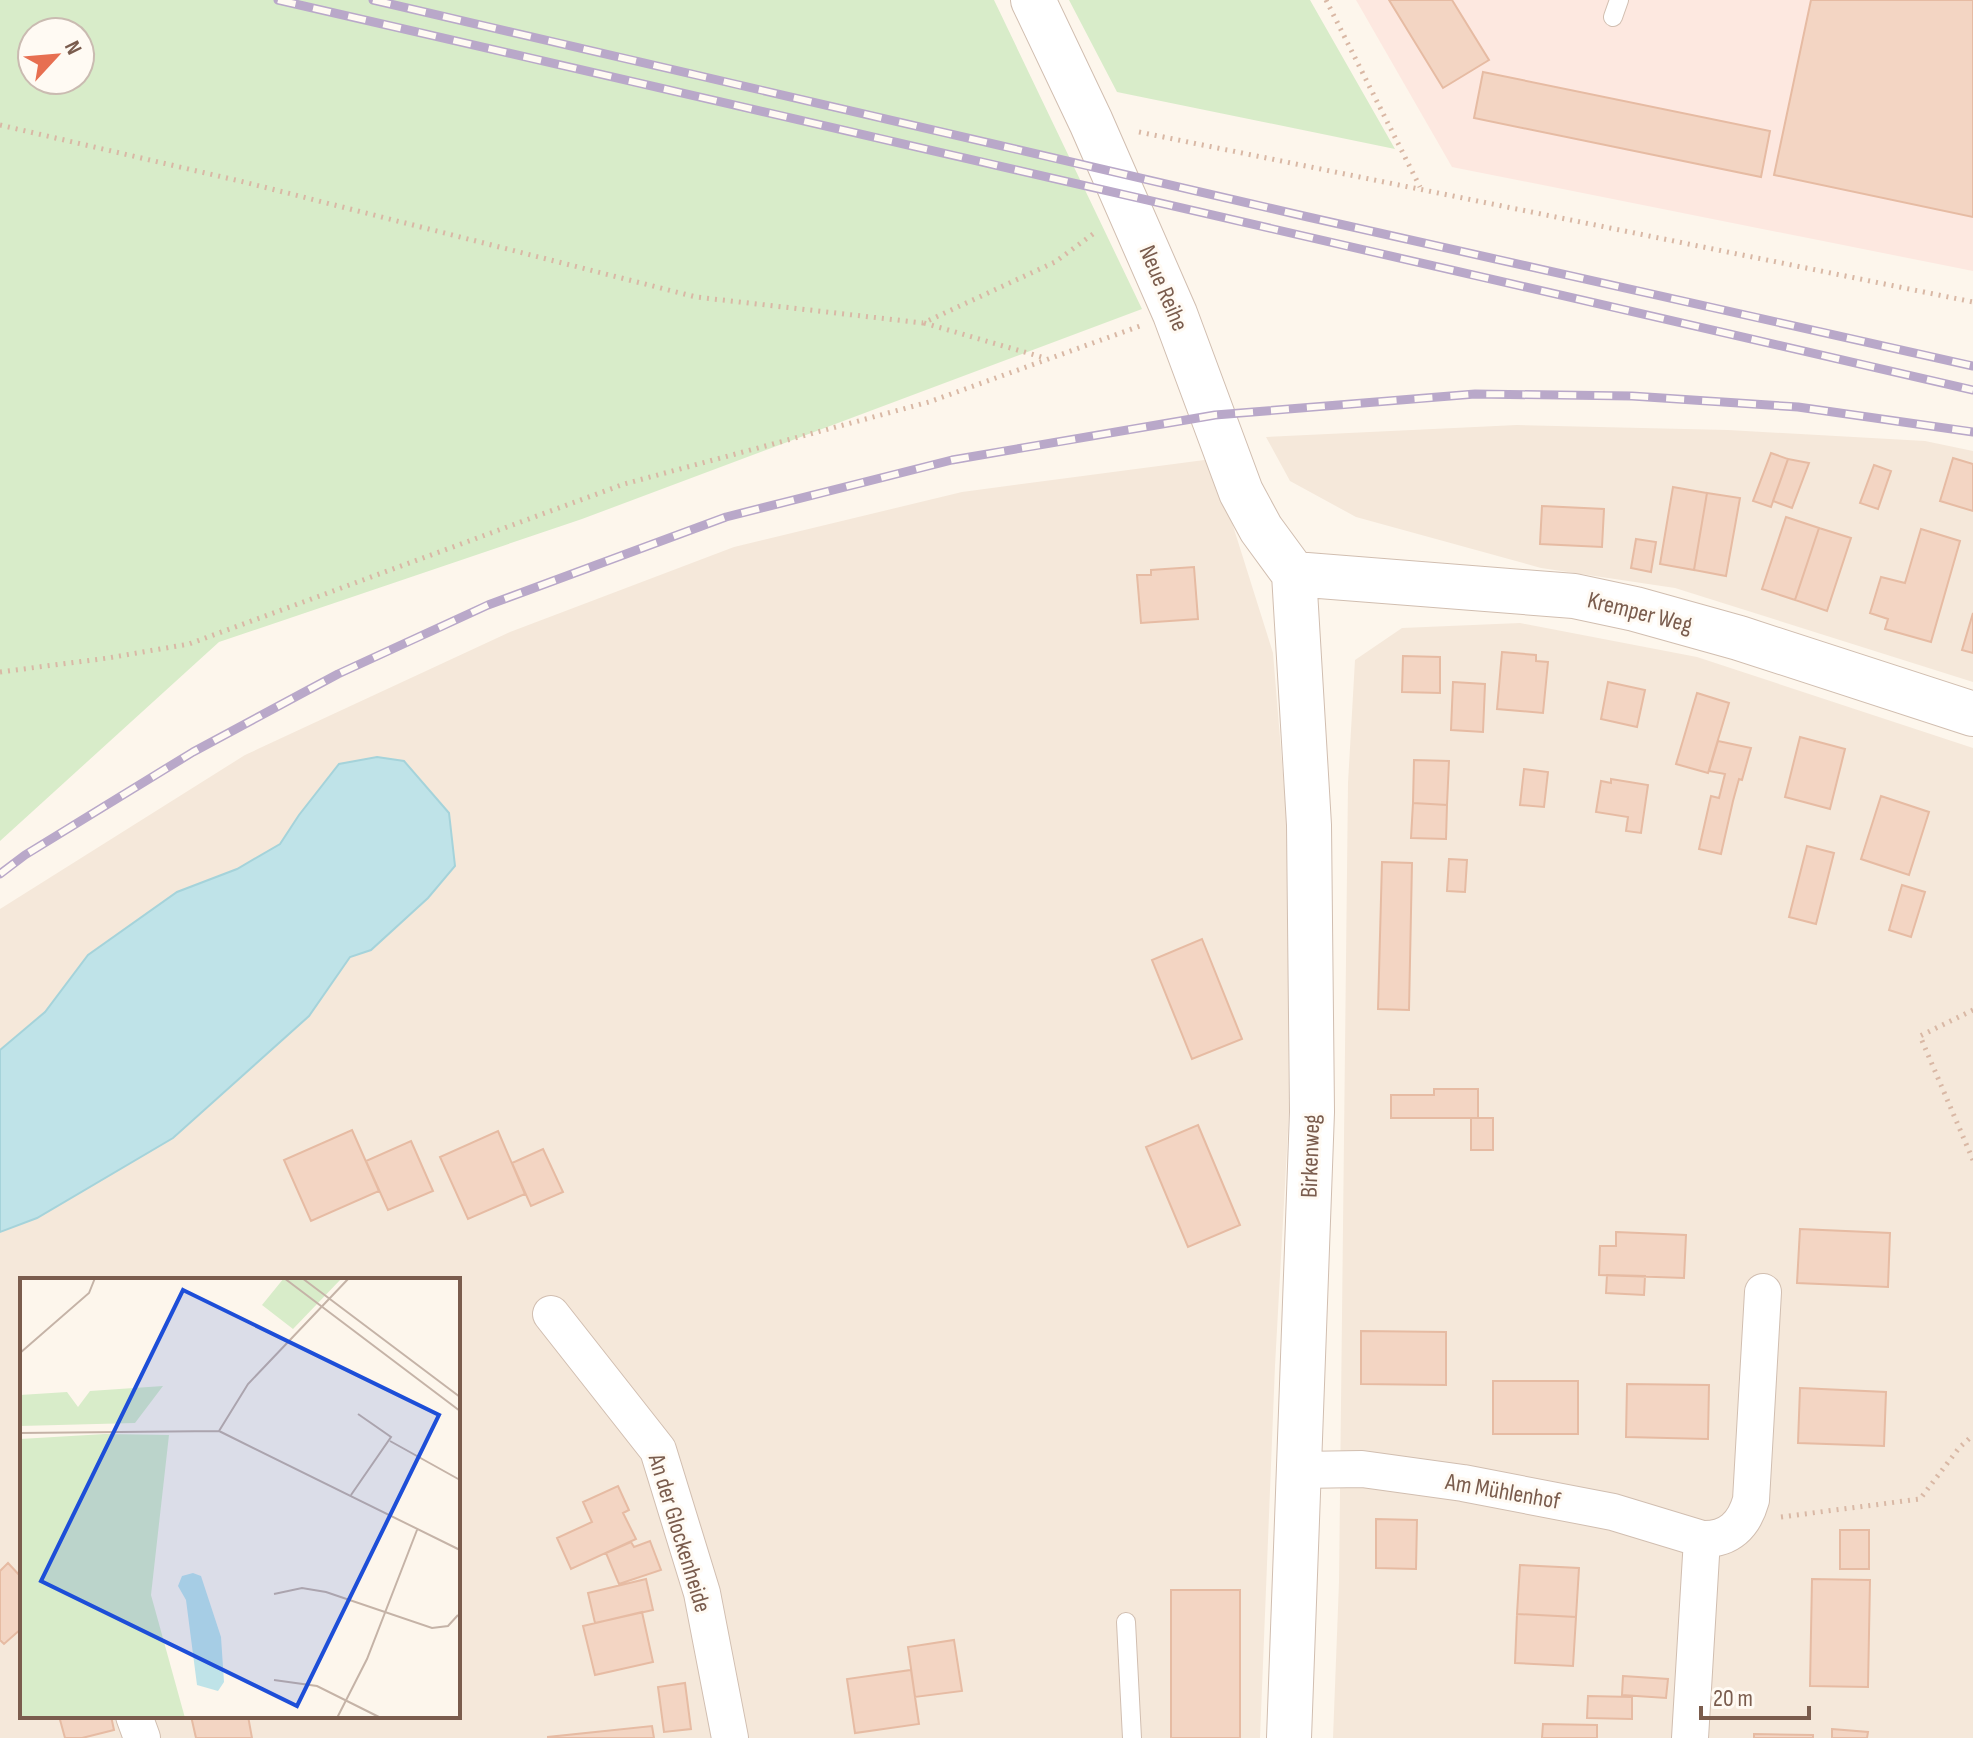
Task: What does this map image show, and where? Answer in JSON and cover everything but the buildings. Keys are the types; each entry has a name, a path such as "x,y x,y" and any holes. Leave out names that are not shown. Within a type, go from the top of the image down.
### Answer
{"street":[{"name":"Neue Reihe","path":"1033,0 1131,210 1175,314 1241,492 1261,529 1294,574"},
{"name":"Kremper Weg","path":"1294,574 1574,596 1635,609 1753,642 1973,714"},
{"name":"Birkenweg","path":"1289,1738 1312,1096 1309,825 1294,574"},
{"path":"1690,1738 1702,1539 1726,1535 1744,1520 1751,1500 1763,1292"},
{"name":"An der Glockenheide","path":"551,1314 658,1450 702,1593 730,1738"},
{"name":"Am Mühlenhof","path":"1300,1470 1362,1469 1463,1483 1613,1512 1702,1539"},
{"path":"135,1718 142,1738"}],"lane":[{"path":"1126,1622 1132,1738"}],"path":[{"path":"1326,0 1420,187"},
{"path":"1091,122 1973,302"},
{"path":"0,125 259,185 696,297 923,323 1045,358"},
{"path":"923,323 1055,262 1098,229 1131,210"},
{"path":"0,672 189,644 624,484 929,402 1175,314"},
{"path":"1973,1010 1920,1036 1973,1160"},
{"path":"1744,1520 1920,1499 1959,1448 1973,1435"}],"shaded area":[{"path":"1356,0 1973,0 1973,271 1452,167"},
{"path":"1517,425 1728,430 1925,441 1973,451 1973,682 1675,588 1541,568 1356,517 1290,481 1266,437"},
{"path":"1212,459 1273,653 1287,823 1289,1112 1260,1738 0,1738 0,909 245,755 510,632 734,547 962,492"},
{"path":"1520,623 1697,657 1973,748 1973,1738 1333,1738 1339,1582 1348,783 1355,660 1402,628"}],"green space":[{"path":"0,0 994,0 1142,309 582,519 219,642 0,841"},
{"path":"1069,0 1310,0 1395,149 1117,92"}],"water":[{"path":"377,757 404,761 449,813 455,866 428,898 371,950 350,957 309,1016 173,1138 37,1218 0,1232 0,1050 45,1012 88,955 177,892 237,869 280,844 339,764"}],"railway":[{"path":"278,0 1973,390"},
{"path":"373,0 1308,217 1973,366"},
{"path":"0,874 25,855 193,752 338,674 488,605 726,517 952,460 1215,415 1475,394 1632,396 1798,407 1973,432"}]}
